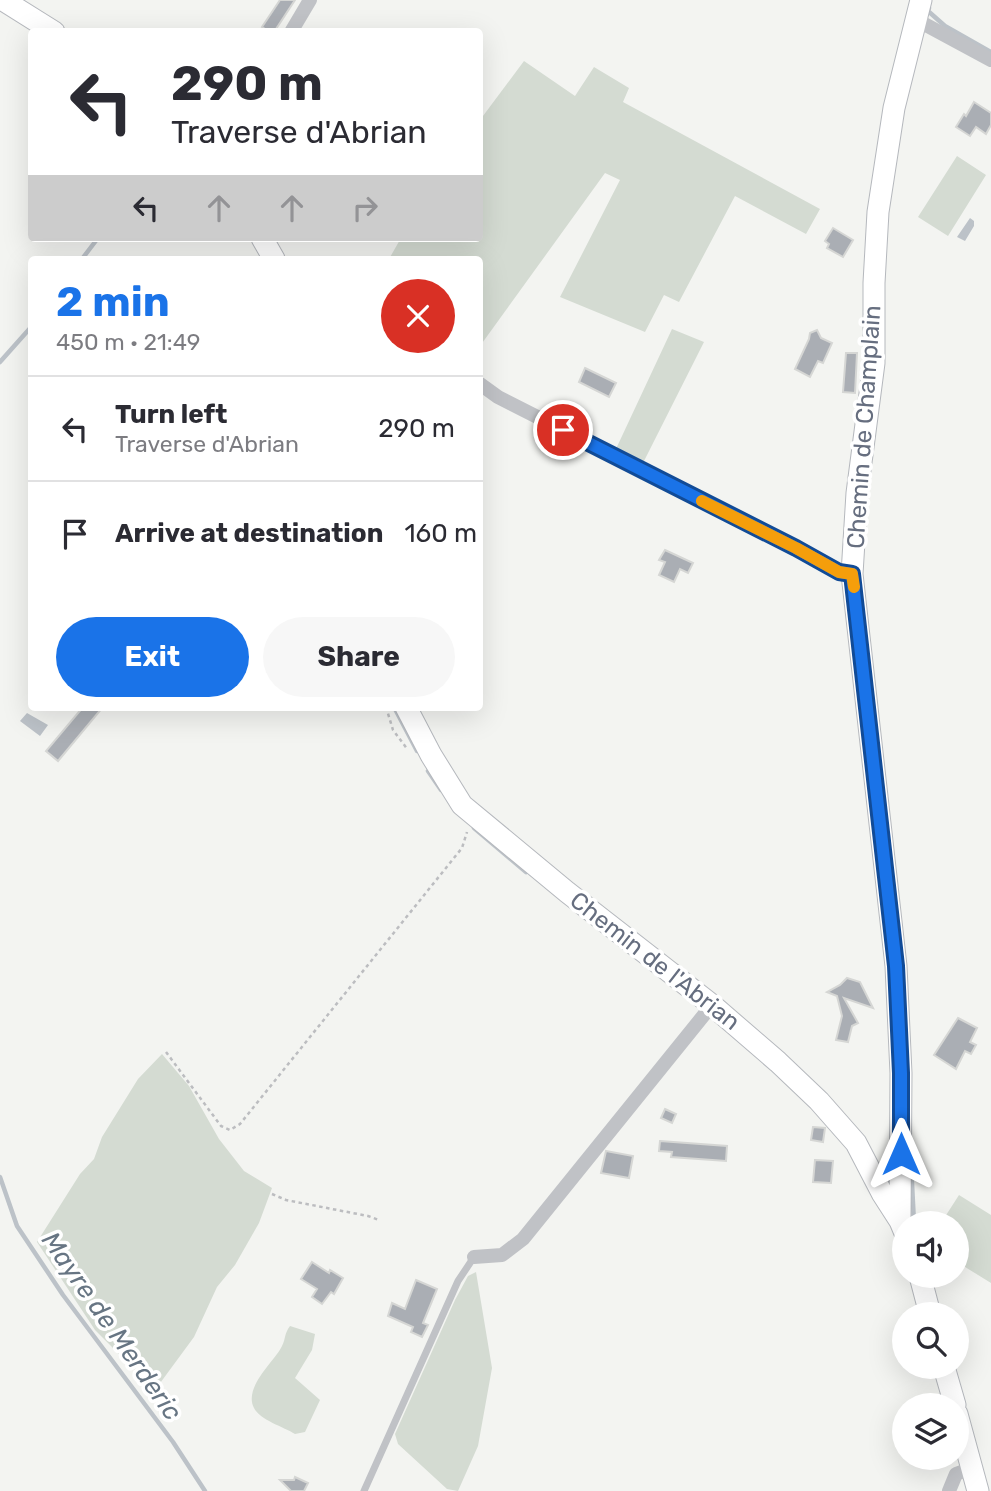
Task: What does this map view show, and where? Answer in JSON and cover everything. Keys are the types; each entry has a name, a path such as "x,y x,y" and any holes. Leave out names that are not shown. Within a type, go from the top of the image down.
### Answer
{"street":[{"path":"3,0 48,28"},
{"path":"292,28 310,0"},
{"path":"918,9 991,60"},
{"name":"Chemin de Champlain","path":"902,1211 901,1073 896,966 852,574 857,493 874,363 874,283 878,212 894,108 918,9"},
{"path":"483,386 498,397 839,572 852,574"},
{"name":"Chemin de l'Abrian","path":"408,711 462,805 567,892 712,1005 778,1062 819,1101 856,1143 892,1211"},
{"path":"474,1257 502,1255 523,1239 712,1005"},
{"path":"969,1457 978,1491"},
{"path":"949,1491 956,1474 972,1468"}],"lane":[{"path":"364,1491 458,1281 474,1257"}],"path":[{"path":"387,711 393,730 408,750"},
{"path":"166,1052 221,1126 230,1130 240,1124 462,848 468,835 465,827"},
{"path":"272,1194 286,1200 379,1220"}],"shaded area":[{"path":"524,61 575,96 594,67 629,88 623,102 820,209 806,234 735,196 679,302 664,295 645,332 560,297 620,180 605,173 483,342 483,256 391,256 399,242 483,242 483,116"},
{"path":"957,156 986,175 948,236 918,217"},
{"path":"970,218 974,221 974,226 965,241 957,237"},
{"path":"672,329 704,342 643,463 615,451"},
{"path":"27,713 48,725 40,736 20,721"},
{"path":"162,1054 189,1086 219,1139 244,1171 272,1188 259,1223 235,1265 217,1287 194,1337 155,1390 95,1330 37,1242 80,1174 94,1159 102,1137 138,1079"},
{"path":"959,1195 991,1215 991,1283 969,1269 969,1211 949,1211"},
{"path":"476,1272 492,1368 478,1446 458,1491 447,1489 398,1444 395,1434 455,1300 468,1276"},
{"path":"290,1326 315,1334 312,1350 295,1378 320,1400 305,1432 295,1434 261,1416 254,1408 252,1400 256,1383 282,1346"}],"building":[{"path":"280,0 295,0 277,28 262,27"},
{"path":"974,102 991,113 991,125 986,134 976,127 970,136 956,127"},
{"path":"833,228 853,240 843,257 827,248 829,244 825,241"},
{"path":"817,330 821,338 832,343 823,363 818,361 810,377 795,369 810,333"},
{"path":"846,353 857,353 855,393 843,392"},
{"path":"585,368 616,383 609,397 579,382"},
{"path":"665,550 693,563 688,573 680,569 674,582 659,575 665,562 659,560"},
{"path":"80,711 100,711 58,761 46,751"},
{"path":"847,978 860,982 873,1008 844,998 858,1023 852,1026 848,1042 836,1040 842,1016 837,996 827,992"},
{"path":"958,1018 977,1028 970,1042 976,1045 971,1054 965,1051 956,1069 934,1055"},
{"path":"665,1109 676,1114 672,1123 661,1118"},
{"path":"813,1127 825,1128 823,1142 811,1140"},
{"path":"660,1141 727,1146 726,1161 671,1157 672,1152 659,1151"},
{"path":"606,1151 633,1156 629,1178 601,1173"},
{"path":"815,1160 833,1161 831,1183 813,1182"},
{"path":"312,1262 343,1278 334,1294 331,1292 322,1304 312,1297 317,1289 301,1279"},
{"path":"416,1280 437,1289 423,1323 428,1325 422,1337 411,1332 413,1327 388,1316 392,1303 405,1309"},
{"path":"295,1477 308,1483 304,1491 291,1491 280,1480 294,1480"}],"waterway":[{"path":"929,8 928,11 945,26 991,52"},
{"path":"84,256 95,242"},
{"path":"0,362 28,330"},
{"path":"396,711 417,751"},
{"path":"428,771 441,790"},
{"path":"474,828 526,872"},
{"path":"911,1163 913,1211"},
{"name":"Mayre de Merderic","path":"0,1177 17,1226 63,1295 173,1442 205,1491"}],"slow traffic":[{"path":"702,501 839,572 852,574 854,587"}],"route":[{"path":"563,430 839,572 852,574 896,966 901,1073 901,1154"}]}
